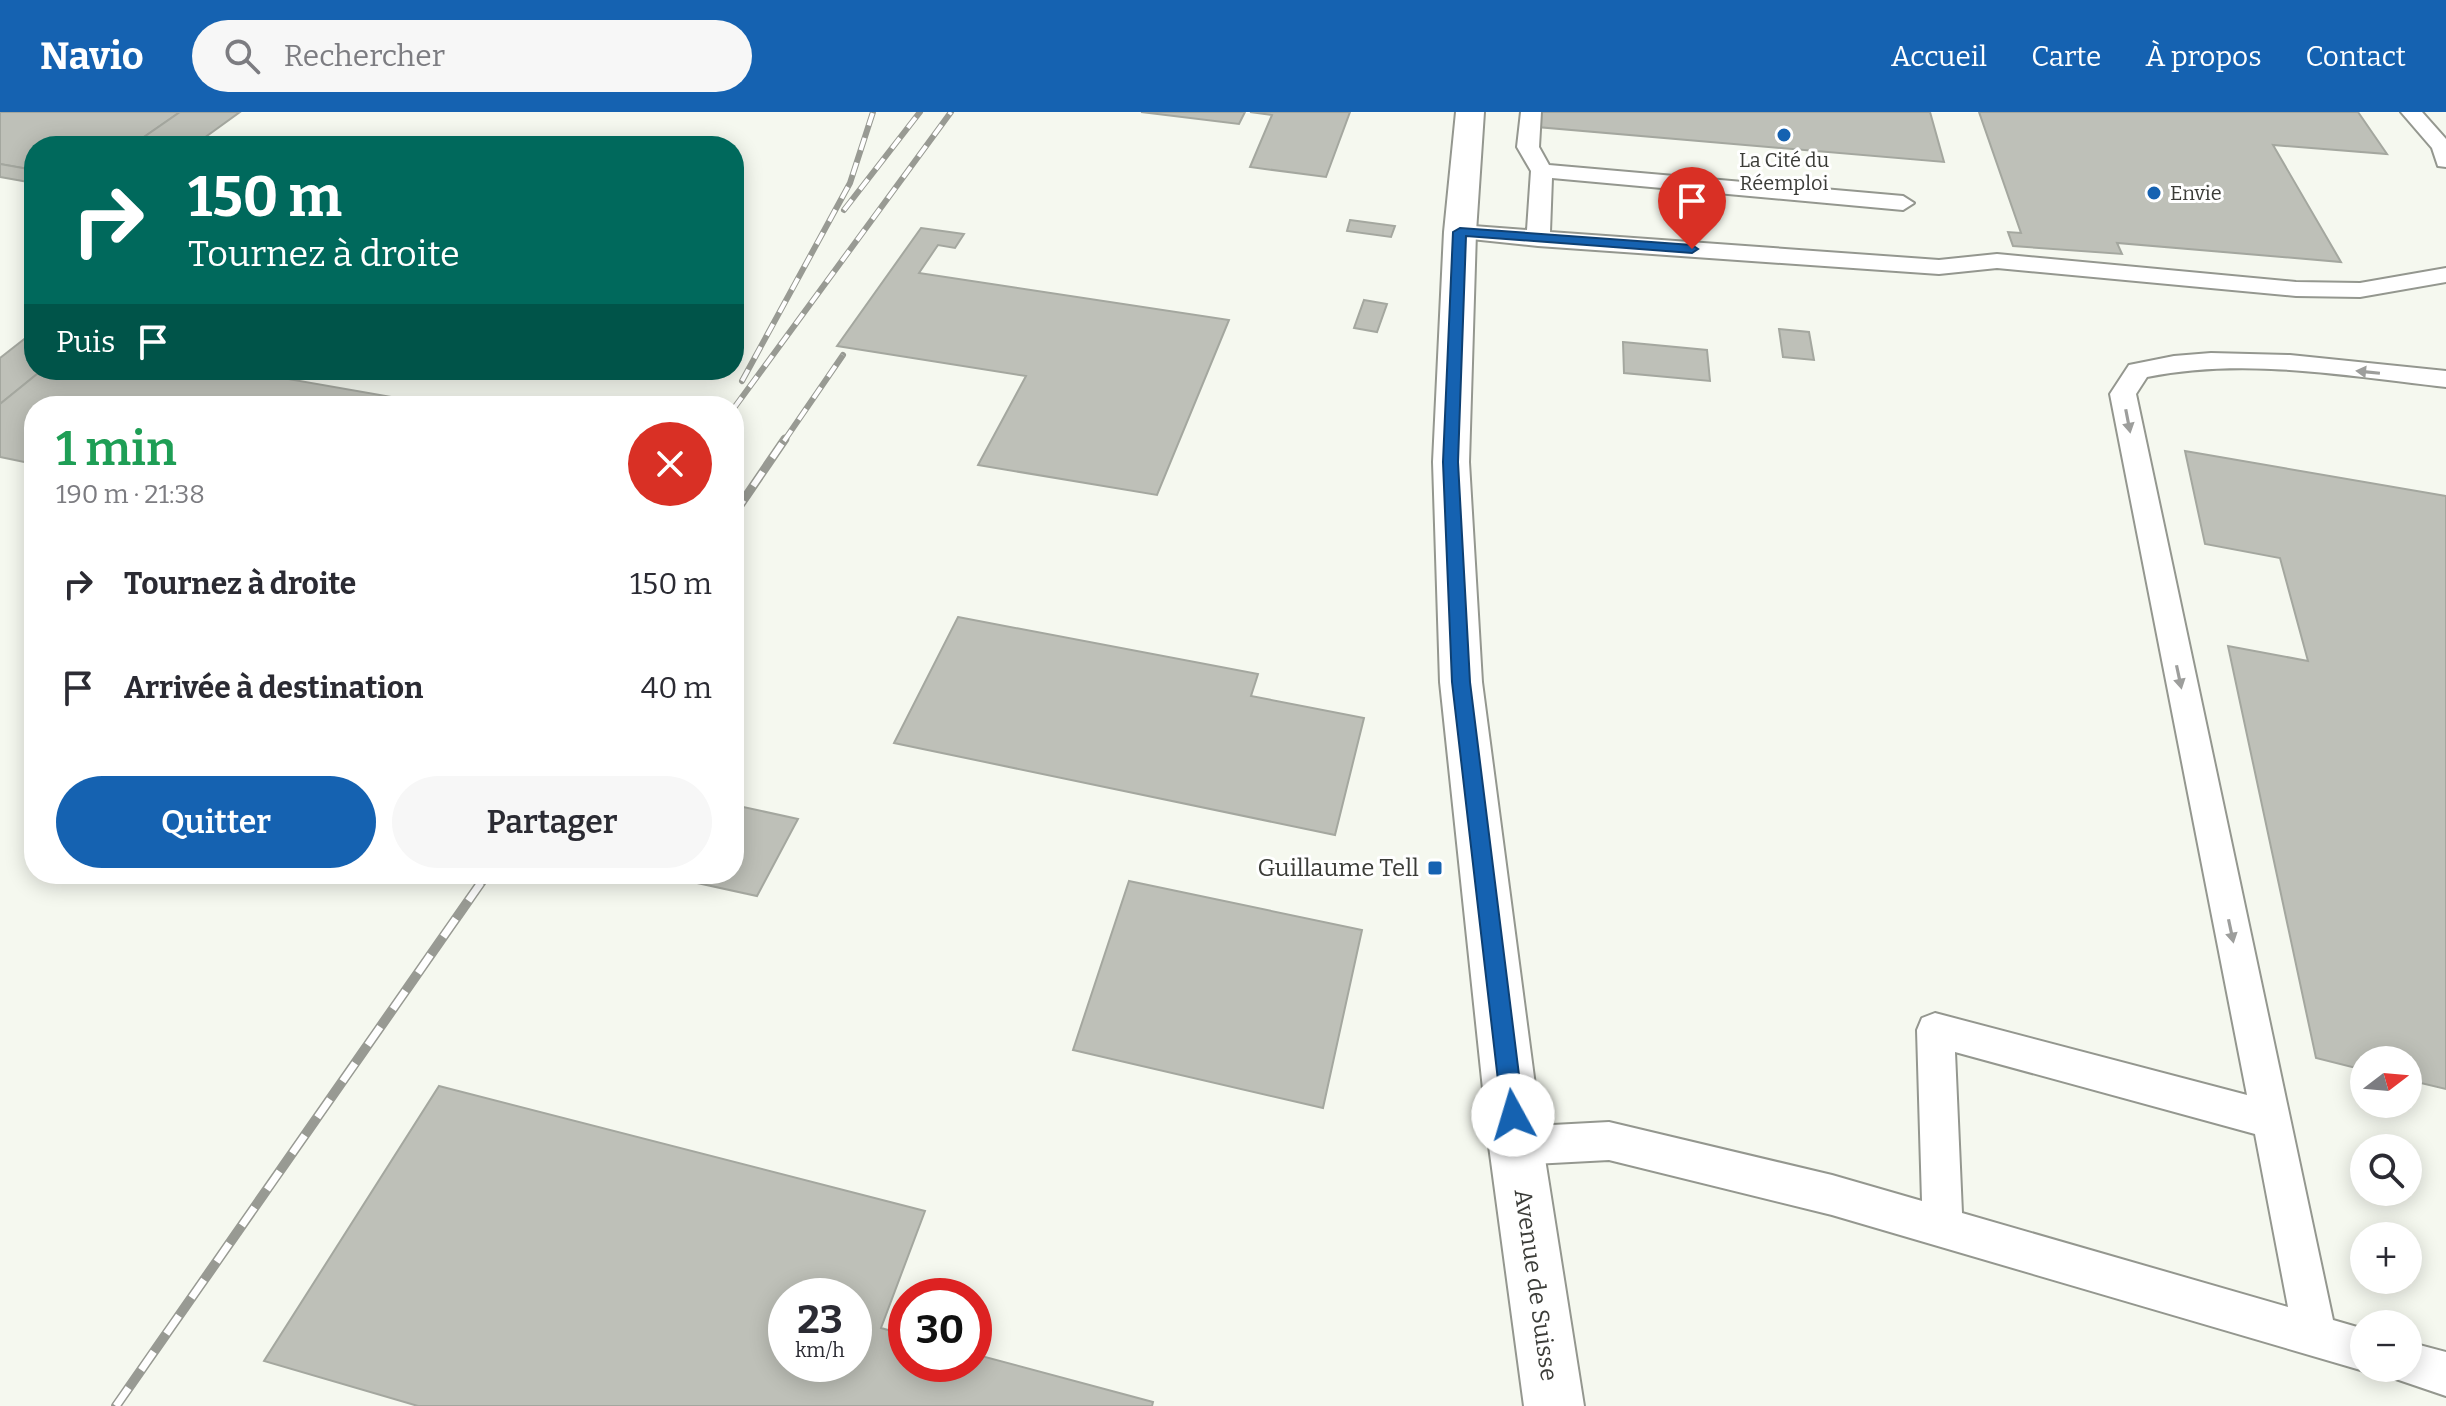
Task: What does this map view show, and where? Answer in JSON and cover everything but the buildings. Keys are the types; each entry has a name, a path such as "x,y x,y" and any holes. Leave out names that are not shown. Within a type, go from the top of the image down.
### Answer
{"street":[{"name":"Avenue de Suisse","path":"1470,112 1460,232 1451,462 1461,682 1516,1146 1554,1406"}],"lane":[{"path":"1531,112 1528,147 1542,171 1538,239"},
{"path":"2411,112 2442,147 2446,161"},
{"path":"1542,171 1903,203"},
{"path":"1460,232 1939,267 1997,261 2296,289 2360,290 2446,275"},
{"path":"2315,1335 2123,394 2138,371 2171,362 2213,359 2446,379"},
{"path":"1943,1227 1935,1030 2270,1120"},
{"path":"1516,1146 1609,1141 1832,1195 2350,1346"},
{"path":"2422,1367 2446,1374"}],"railway":[{"path":"744,377 850,183 873,112"},
{"path":"844,210 920,112"},
{"path":"743,396 951,112"},
{"path":"784,441 843,355"},
{"path":"744,499 785,439"},
{"path":"116,1406 480,884"}],"place":[{"name":"La Cité du Réemploi","path":"1784,135"},
{"name":"Envie","path":"2154,193"},
{"name":"Guillaume Tell","path":"1435,868"}],"route":[{"path":"1513,1115 1461,682 1451,462 1460,232 1692,249"}]}
